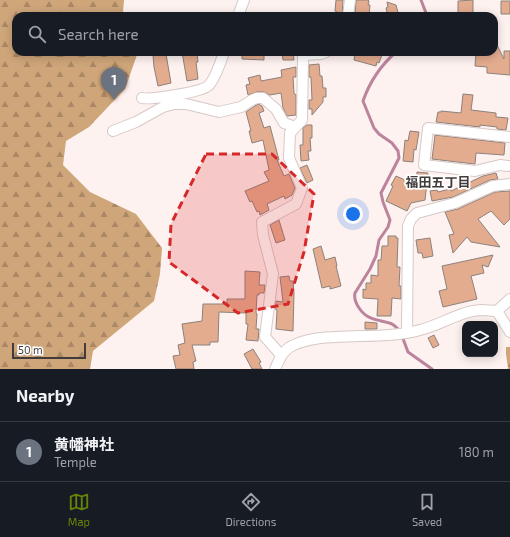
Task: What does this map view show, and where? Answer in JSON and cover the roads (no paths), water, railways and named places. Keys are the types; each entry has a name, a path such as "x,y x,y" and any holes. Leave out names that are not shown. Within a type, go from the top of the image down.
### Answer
{"street":[{"path":"240,12 244,0"},
{"path":"348,12 350,0"},
{"path":"142,98 157,98 209,86 215,76 222,56"},
{"path":"281,355 265,337 272,274 263,235 262,222 296,204 302,188 289,158 290,133 302,120 303,56"},
{"path":"113,131 136,122 163,107 174,104 186,104 219,112 241,107 257,98 263,98 276,109 284,123 295,127"},
{"path":"407,332 408,226 411,219 417,213 455,203 493,186 509,184 509,164 475,171 424,164 428,128 510,137"},
{"path":"276,369 281,355 286,349 294,344 325,337 362,336 420,331 462,314 480,310 497,311 510,300"},
{"path":"497,311 510,332"}],"waterway":[{"path":"421,0 426,12"},
{"path":"392,56 376,74 363,101 374,128 379,134 392,143 398,151 399,158 381,193 390,220 388,227 379,240 376,256 370,269 355,293 355,300 364,314 375,320 390,323 397,327 399,331"},
{"path":"402,336 408,352 432,369"}],"place":[{"name":"黄幡神社","path":"114,100"}],"district":[{"name":"福田五丁目","path":"438,182"}]}
